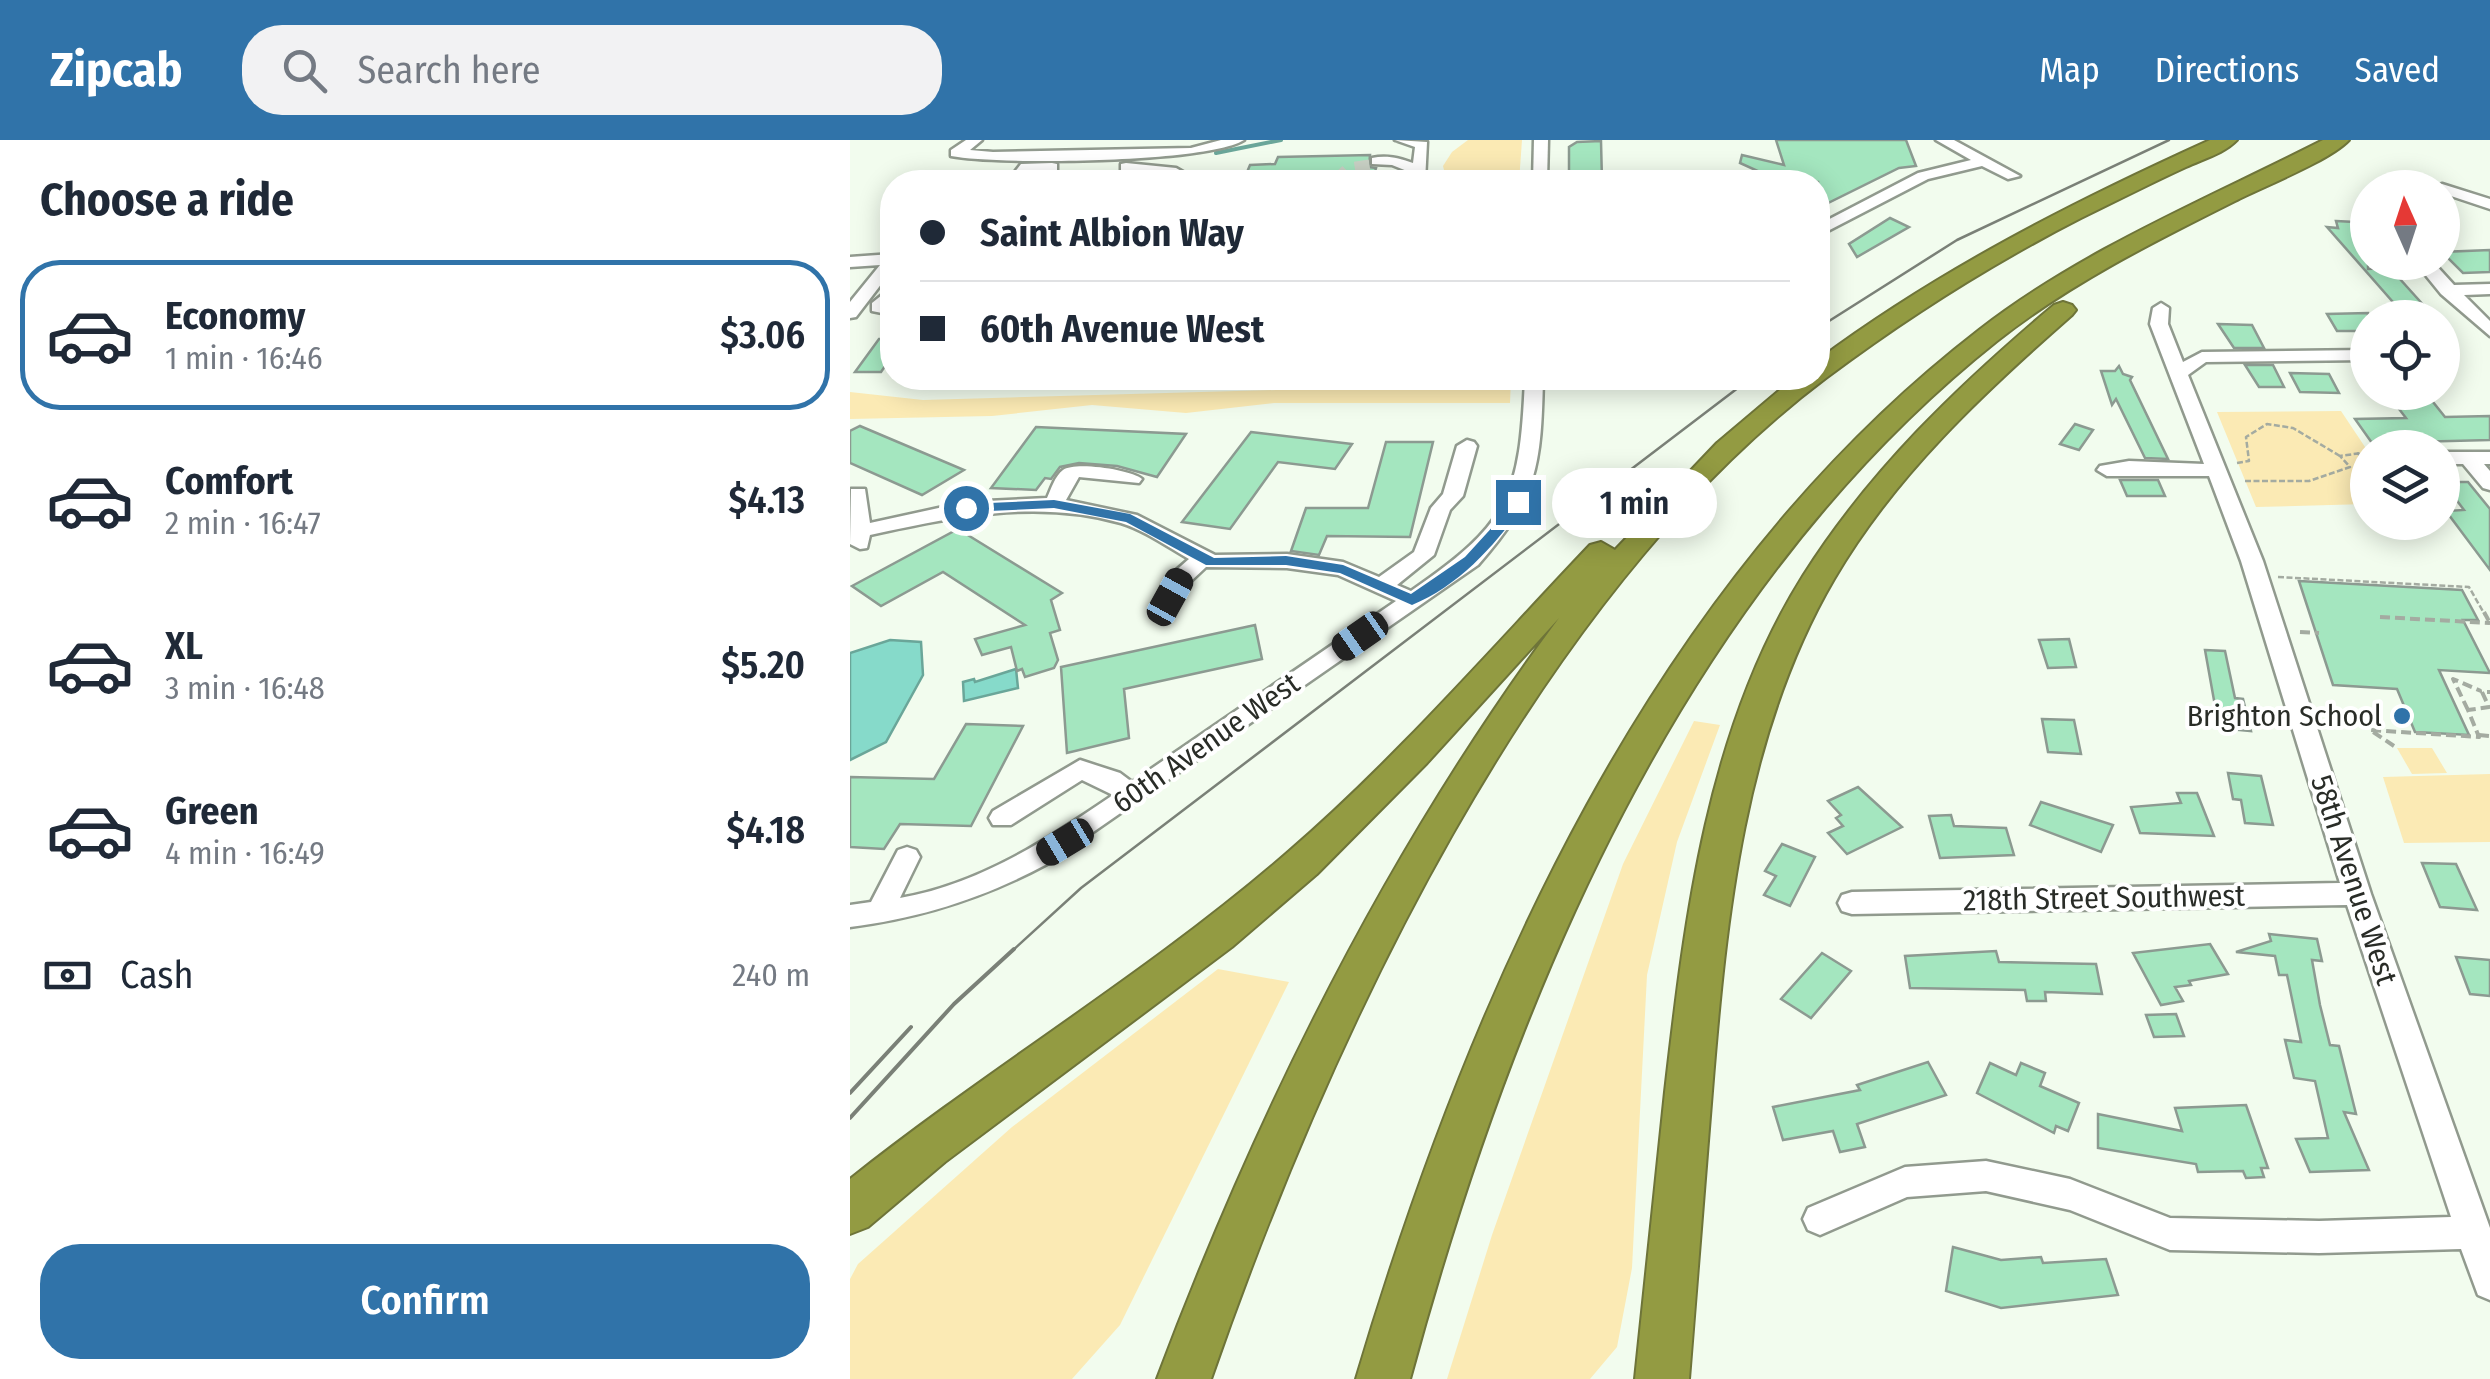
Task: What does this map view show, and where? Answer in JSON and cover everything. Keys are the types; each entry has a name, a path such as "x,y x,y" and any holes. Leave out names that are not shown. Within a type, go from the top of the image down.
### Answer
{"highway":[{"path":"1830,363 1910,304 1969,268 2227,140"},
{"path":"1382,1379 1439,1202 1507,1019 1575,867 1614,791 1706,636 1764,558 1840,468 1934,378 2035,303 2339,140"},
{"path":"1662,1379 1706,917 1731,793 1775,665 1806,600 1860,515 1925,439 1997,365 2073,301 2217,203"},
{"path":"1184,1379 1263,1178 1350,988 1418,861 1528,684 1586,605 1684,494 1797,390"},
{"path":"850,1210 928,1146 1266,896 1391,778 1626,525 1684,494"}],"street":[{"path":"975,140 956,153 992,156 1199,147 1237,140"},
{"path":"1402,140 1422,145 1418,170"},
{"path":"1540,170 1541,140"},
{"path":"1943,140 2013,176"},
{"path":"1180,170 1199,147"},
{"path":"1830,225 1923,176 1983,161"},
{"path":"1377,163 1400,170"},
{"path":"1026,170 1030,166 1138,170"},
{"path":"2460,192 2490,204"},
{"path":"1830,220 1836,222"},
{"path":"850,262 880,261"},
{"path":"850,313 880,275"},
{"path":"2439,280 2490,331"},
{"path":"2448,290 2490,288"},
{"name":"58th Avenue West","path":"2161,308 2159,324 2225,471 2357,894 2490,1283"},
{"path":"2180,372 2202,357 2350,355"},
{"name":"60th Avenue West","path":"850,916 910,910 963,895 1010,874 1132,795 1470,560 1501,528 1518,502 1532,456 1534,390"},
{"path":"1381,586 1423,555 1441,508 1453,496 1467,446"},
{"path":"2480,458 2490,484"},
{"path":"2107,470 2129,466 2225,471"},
{"path":"1054,504 1068,476 1075,471 1132,479"},
{"path":"858,494 857,537 966,508 1054,504 1130,518 1202,562 1286,561 1343,569 1412,600"},
{"path":"1170,597 1202,562"},
{"path":"1002,818 1080,769 1111,780 1132,795"},
{"path":"879,913 906,857"},
{"name":"218th Street Southwest","path":"1852,903 2357,894"},
{"path":"1820,1219 1905,1182 1986,1176 2070,1195 2170,1234 2318,1238 2475,1232"}],"path":[{"path":"2261,425 2280,425 2308,434 2350,466 2309,481 2225,471 2249,461 2246,437 2261,425"},
{"path":"2340,456 2350,455"},
{"path":"2278,577 2470,587 2490,623"},
{"path":"2380,617 2490,623"},
{"path":"2300,632 2319,633"},
{"path":"2478,735 2453,679 2490,692"},
{"path":"2468,710 2490,708 2482,692"},
{"path":"2394,746 2370,730 2490,736"}],"shaded area":[{"path":"1468,140 1522,140 1520,170 1444,170 1452,152"},
{"path":"1276,390 1511,390 1510,403 1274,403 1186,413 1092,405 992,416 850,419 850,392 923,400"},
{"path":"2341,411 2354,430 2350,430 2350,504 2256,507 2217,412"},
{"path":"1694,721 1720,725 1677,842 1647,975 1632,1268 1617,1347 1590,1379 1447,1379 1492,1235 1623,864"},
{"path":"2397,748 2432,748 2447,773 2412,774"},
{"path":"2490,774 2490,842 2404,843 2383,777"},
{"path":"1218,969 1289,982 1120,1325 1072,1379 850,1379 850,1279 858,1264 1012,1127"}],"water":[{"path":"890,640 921,642 923,675 886,742 850,760 850,653"},
{"path":"1016,669 1018,688 964,701 963,682"}],"building":[{"path":"1776,140 1906,140 1916,166 1899,168 1830,202 1830,170 1755,170 1740,163 1742,155 1784,165"},
{"path":"1601,141 1602,170 1569,170 1569,147 1577,142"},
{"path":"1370,155 1369,167 1376,168 1248,170 1250,165 1275,164 1278,157"},
{"path":"1890,218 1909,227 1857,257 1849,244"},
{"path":"2336,221 2350,222 2350,253 2327,227 2338,228"},
{"path":"2490,250 2490,272 2463,273 2460,251"},
{"path":"2374,280 2401,280 2419,300 2391,300"},
{"path":"2350,313 2350,331 2337,331 2327,314"},
{"path":"2218,324 2252,325 2264,348 2234,348"},
{"path":"879,339 880,339 880,372 855,372"},
{"path":"2245,365 2273,365 2284,387 2259,387"},
{"path":"2119,366 2123,374 2132,377 2130,380 2168,459 2145,458 2116,399 2112,405 2101,371 2115,371"},
{"path":"2290,373 2329,374 2339,393 2300,392"},
{"path":"2400,410 2439,410 2445,417 2490,416 2490,440 2460,441 2460,430 2363,430 2355,419 2406,418"},
{"path":"2075,424 2093,430 2079,450 2060,444"},
{"path":"860,426 964,470 922,495 850,463 850,431"},
{"path":"1036,427 1186,434 1157,477 1117,466 1079,463 1060,467 1036,490 991,488"},
{"path":"1251,432 1352,444 1335,469 1278,462 1230,529 1182,522"},
{"path":"1386,442 1433,442 1410,537 1327,536 1319,555 1291,551 1306,508 1368,508"},
{"path":"2120,480 2158,480 2165,496 2127,496"},
{"path":"2460,482 2468,482 2490,509 2490,570 2460,530 2460,510 2464,510 2460,505"},
{"path":"958,529 1062,593 1051,600 1060,630 1050,633 1058,660 1054,668 1025,677 1022,669 1017,671 1011,647 982,655 975,639 1025,625 943,572 881,606 852,586"},
{"path":"2299,581 2462,590 2478,620 2463,620 2490,673 2439,670 2469,735 2415,732 2397,689 2333,685"},
{"path":"1255,625 1262,659 1124,689 1129,738 1067,753 1061,667"},
{"path":"2069,639 2076,667 2048,668 2039,640"},
{"path":"2205,650 2225,651 2235,698 2243,699 2251,731 2219,728"},
{"path":"2042,719 2074,720 2081,754 2048,752"},
{"path":"966,724 1023,726 971,826 900,824 884,849 850,847 850,777 934,779"},
{"path":"2228,773 2261,776 2273,825 2245,823 2241,800 2233,799"},
{"path":"1858,787 1902,827 1847,854 1828,833 1843,826 1836,818 1841,815 1828,801"},
{"path":"2177,793 2197,793 2214,836 2140,833 2131,807 2181,803"},
{"path":"2041,802 2113,825 2101,852 2030,825"},
{"path":"1951,815 1954,826 2006,828 2014,855 1940,858 1929,816"},
{"path":"1782,844 1815,857 1790,906 1764,895 1776,876 1765,871"},
{"path":"2422,863 2456,864 2477,910 2440,907"},
{"path":"2269,934 2317,939 2322,961 2312,960 2320,1005 2330,1045 2339,1046 2356,1114 2344,1112 2369,1170 2310,1172 2296,1139 2328,1138 2315,1081 2294,1078 2285,1040 2301,1042 2287,975 2279,975 2275,956 2236,952 2271,941"},
{"path":"2210,944 2228,974 2175,987 2183,1001 2161,1005 2133,953"},
{"path":"1996,951 1999,962 2096,964 2102,994 2045,992 2046,1001 2027,1001 2025,990 1910,988 1905,956"},
{"path":"1822,953 1851,971 1811,1018 1781,999"},
{"path":"2456,957 2490,960 2490,996 2470,994"},
{"path":"2176,1014 2184,1036 2154,1037 2146,1015"},
{"path":"1928,1062 1946,1095 1857,1124 1865,1147 1840,1152 1833,1131 1783,1140 1773,1107 1860,1090 1857,1085"},
{"path":"1990,1063 2016,1075 2021,1063 2045,1073 2040,1086 2079,1103 2068,1131 2056,1126 2054,1133 1977,1093"},
{"path":"2246,1105 2268,1168 2261,1168 2264,1177 2246,1178 2243,1171 2198,1172 2196,1164 2098,1148 2098,1114 2182,1131 2175,1108"},
{"path":"1953,1247 2001,1260 2041,1257 2043,1263 2106,1259 2118,1295 2001,1308 1946,1291"}],"waterway":[{"path":"1216,153 1281,140"}],"tunnel":[{"path":"1349,170 1376,166"}],"tram line":[{"path":"1830,320 1957,240 2169,140"},
{"path":"1011,952 1081,888 1735,390"},
{"path":"850,1118 954,1004 1014,949"},
{"path":"850,1093 911,1027"}],"place":[{"name":"Brighton School","path":"2402,716"}],"route":[{"path":"966,508 1054,504 1130,518 1211,562 1286,561 1343,569 1412,600 1470,560 1501,528 1518,502"}]}
